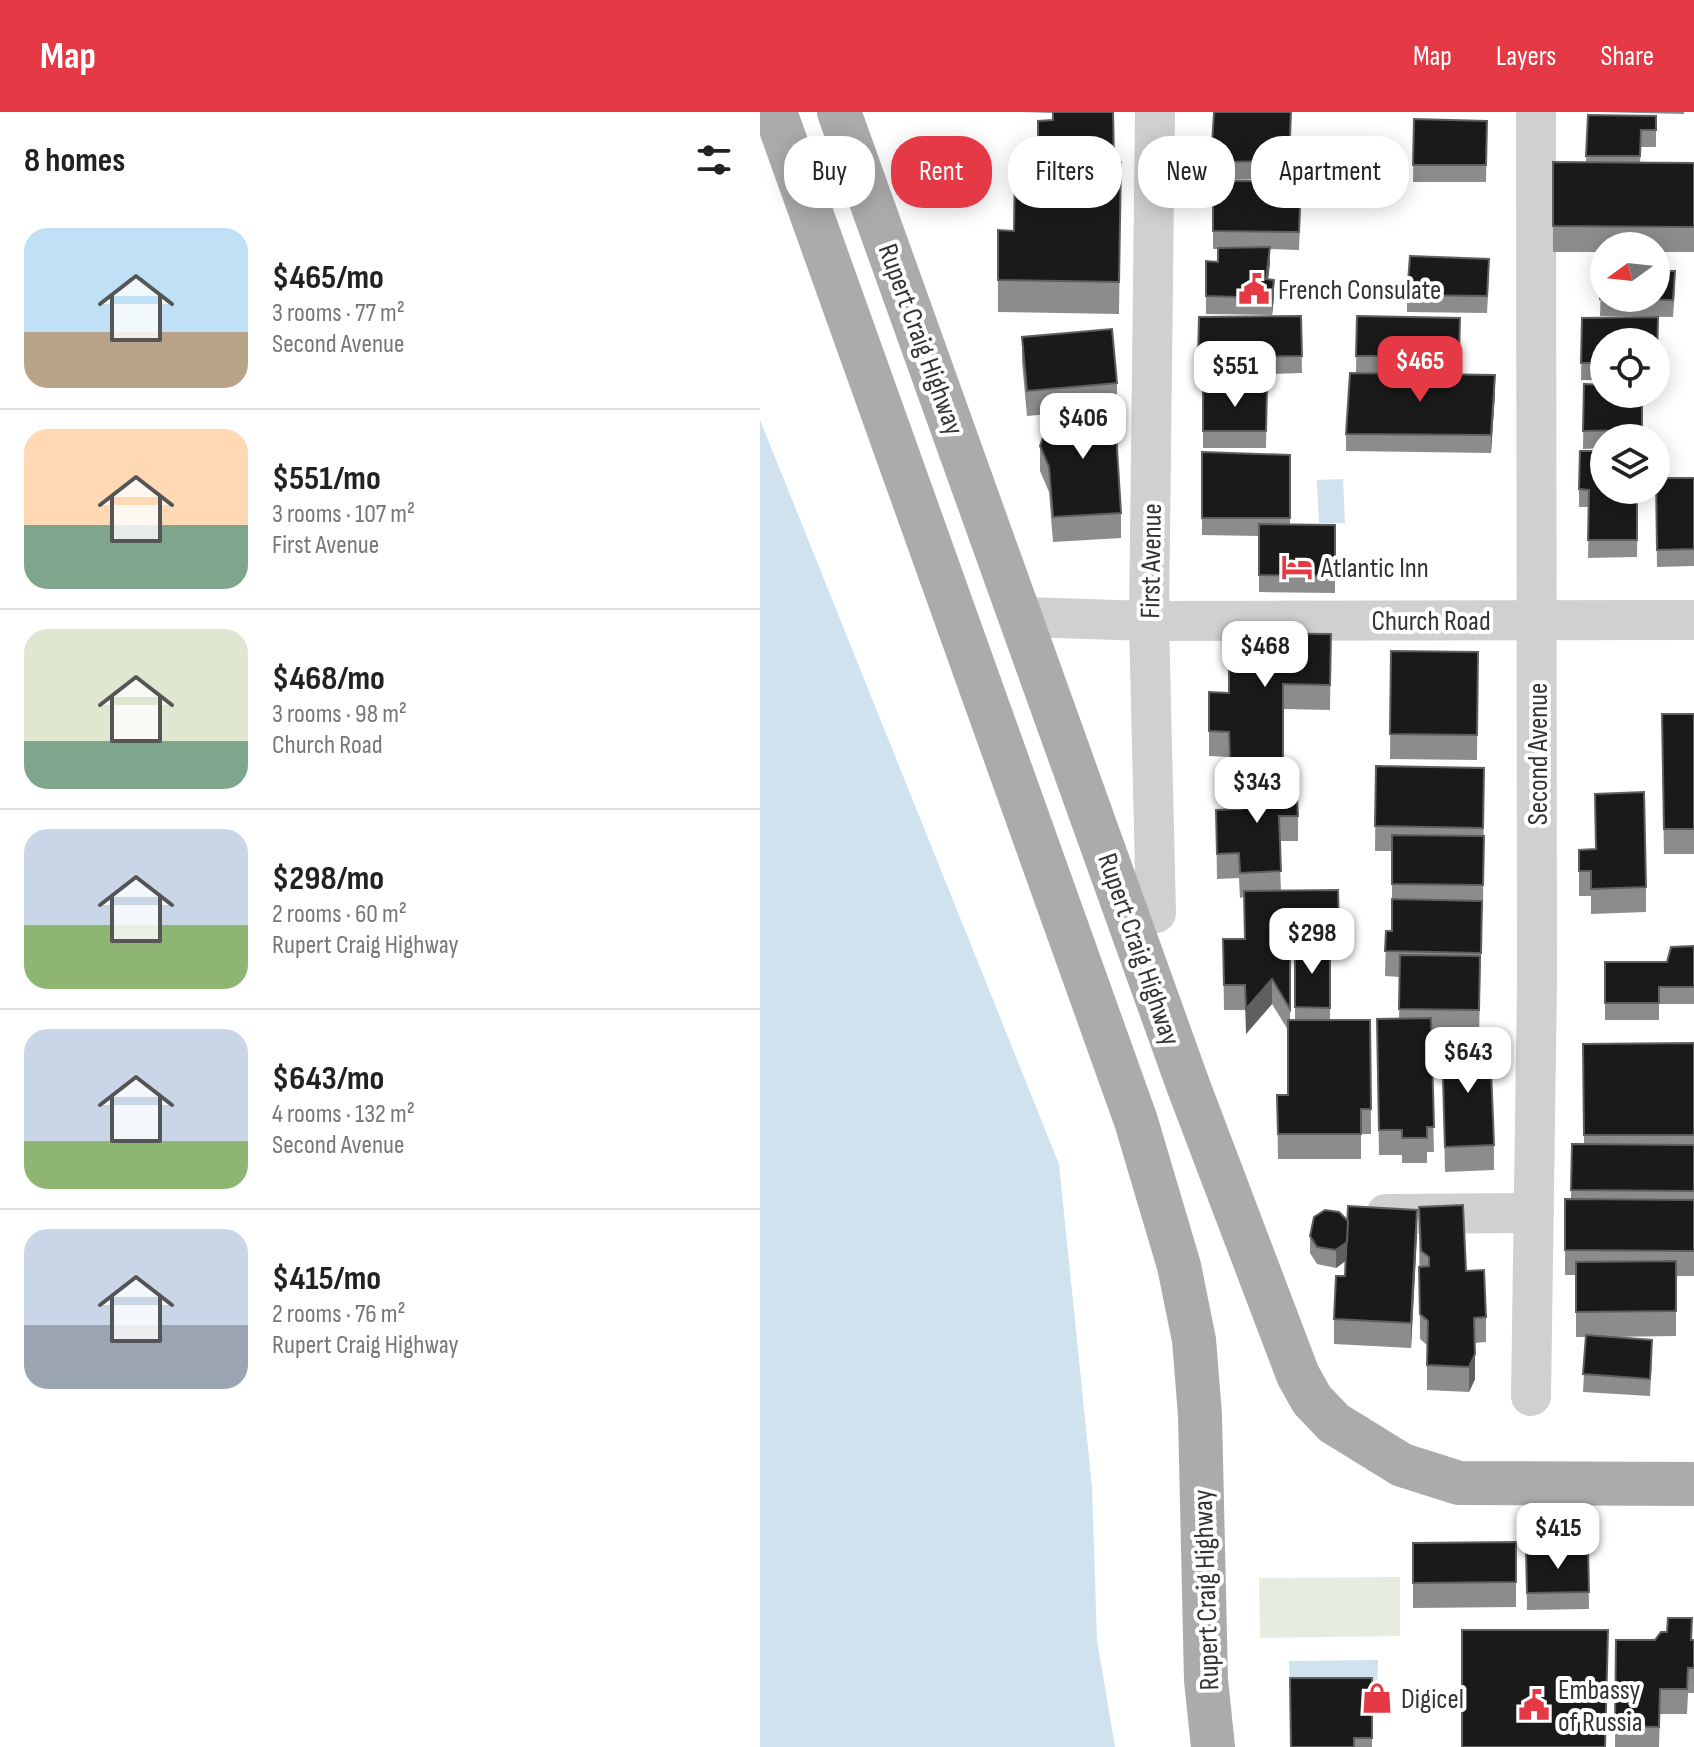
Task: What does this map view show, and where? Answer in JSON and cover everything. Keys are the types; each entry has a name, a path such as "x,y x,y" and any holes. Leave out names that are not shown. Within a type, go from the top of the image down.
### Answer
{"main road":[{"name":"Rupert Craig Highway","path":"775,112 1136,1121 1179,1266 1194,1340 1200,1415 1206,1680 1213,1747"},
{"name":"Rupert Craig Highway","path":"839,112 1023,617 1188,1085 1298,1375 1312,1400 1334,1423 1402,1465 1459,1483 1694,1484"}],"street":[{"name":"First Avenue","path":"1155,112 1149,621 1156,913"},
{"name":"Second Avenue","path":"1531,1396 1536,112"},
{"name":"Church Road","path":"1023,617 1149,621 1694,620"},
{"path":"1386,1214 1534,1213"}],"shaded area":[{"path":"1400,1577 1400,1636 1260,1638 1259,1578"}],"water":[{"path":"760,420 1059,1164 1092,1487 1097,1640 1115,1747 760,1747"},
{"path":"1343,479 1345,523 1319,523 1317,480"},
{"path":"1378,1660 1377,1698 1291,1699 1289,1661"}],"building":[{"path":"1053,112 1113,112 1113,136 1038,136 1038,121 1053,120"},
{"path":"1214,112 1291,112 1290,136 1251,136 1251,161 1235,162 1235,136 1213,136"},
{"path":"1588,115 1656,116 1656,130 1641,130 1640,156 1586,156"},
{"path":"1414,119 1487,121 1486,165 1413,165"},
{"path":"1553,162 1694,163 1694,227 1553,226"},
{"path":"1235,181 1251,181 1251,208 1300,208 1299,232 1213,231 1213,208 1235,208"},
{"path":"1014,208 1120,208 1119,282 998,280 998,230 1014,231"},
{"path":"1270,247 1266,279 1274,280 1272,298 1206,296 1206,261 1218,262 1218,248"},
{"path":"1410,256 1489,259 1487,296 1407,295"},
{"path":"1670,271 1675,271 1673,300 1670,300"},
{"path":"1301,316 1302,356 1198,358 1199,317"},
{"path":"1357,316 1460,318 1459,356 1356,356"},
{"path":"1658,317 1658,328 1590,328 1590,363 1581,363 1582,318"},
{"path":"1112,329 1117,383 1027,391 1022,337"},
{"path":"1350,373 1495,375 1491,435 1346,434"},
{"path":"1584,384 1590,384 1590,408 1642,408 1642,424 1590,424 1590,431 1583,431"},
{"path":"1267,386 1266,431 1203,431 1203,387"},
{"path":"1114,401 1121,513 1053,517 1049,467 1040,446 1050,417 1071,414 1076,404"},
{"path":"1580,451 1590,451 1590,504 1637,504 1637,540 1588,540 1589,490 1579,489"},
{"path":"1202,452 1290,455 1290,518 1202,518"},
{"path":"1670,478 1694,478 1694,549 1657,550 1656,504 1670,504"},
{"name":"Atlantic Inn","path":"1259,524 1335,525 1335,576 1259,575"},
{"path":"1229,633 1331,634 1330,685 1283,684 1283,761 1230,761 1229,732 1209,731 1209,692 1229,693"},
{"path":"1391,651 1478,652 1477,735 1390,734"},
{"path":"1662,714 1694,714 1694,829 1664,829"},
{"path":"1376,766 1484,768 1483,828 1375,826"},
{"path":"1296,780 1298,816 1279,816 1281,871 1240,873 1239,853 1217,854 1216,810 1242,809 1241,782"},
{"path":"1644,792 1646,887 1591,889 1591,871 1579,871 1579,850 1596,849 1595,794"},
{"path":"1392,835 1484,836 1483,885 1392,884"},
{"path":"1338,890 1339,930 1290,930 1290,1009 1272,979 1246,1009 1245,985 1224,985 1223,939 1245,939 1244,891"},
{"path":"1392,899 1482,901 1481,953 1385,951 1386,931 1392,931"},
{"path":"1295,943 1330,944 1330,1008 1295,1007"},
{"path":"1694,946 1694,987 1659,987 1659,1003 1605,1003 1605,962 1667,962 1671,947"},
{"path":"1400,955 1480,956 1479,1010 1399,1009"},
{"path":"1431,1018 1434,1127 1427,1127 1427,1138 1402,1138 1402,1130 1379,1130 1377,1019"},
{"path":"1288,1020 1370,1020 1371,1109 1361,1109 1361,1134 1278,1134 1277,1095 1288,1095"},
{"path":"1490,1043 1494,1145 1445,1147 1442,1045"},
{"path":"1694,1043 1694,1135 1584,1135 1583,1044"},
{"path":"1572,1144 1694,1145 1694,1191 1571,1190"},
{"path":"1565,1199 1694,1200 1694,1251 1565,1250"},
{"path":"1463,1205 1466,1271 1484,1270 1486,1317 1474,1318 1475,1354 1469,1367 1427,1365 1428,1321 1420,1314 1419,1267 1429,1266 1429,1257 1421,1251 1419,1207"},
{"path":"1348,1206 1417,1210 1411,1323 1334,1319 1336,1276 1345,1276"},
{"path":"1325,1210 1339,1212 1348,1221 1347,1242 1336,1250 1317,1247 1310,1236 1314,1217"},
{"path":"1676,1261 1676,1311 1576,1312 1576,1262"},
{"path":"1586,1335 1652,1340 1650,1379 1583,1374"},
{"path":"1516,1542 1516,1582 1413,1583 1413,1543"},
{"path":"1588,1549 1589,1592 1527,1593 1526,1550"},
{"path":"1668,1618 1692,1618 1694,1668 1688,1668 1687,1689 1660,1689 1659,1727 1615,1726 1616,1640 1655,1640 1661,1632 1667,1632"},
{"name":"Embassy of Russia","path":"1462,1630 1608,1630 1605,1747 1462,1747"},
{"path":"1290,1678 1372,1678 1372,1738 1354,1738 1354,1747 1291,1747"}],"place":[{"name":"French Consulate","path":"1254,289"},
{"name":"Atlantic Inn","path":"1297,567"},
{"name":"Digicel","path":"1377,1698"},
{"name":"Embassy of Russia","path":"1534,1705"}]}
